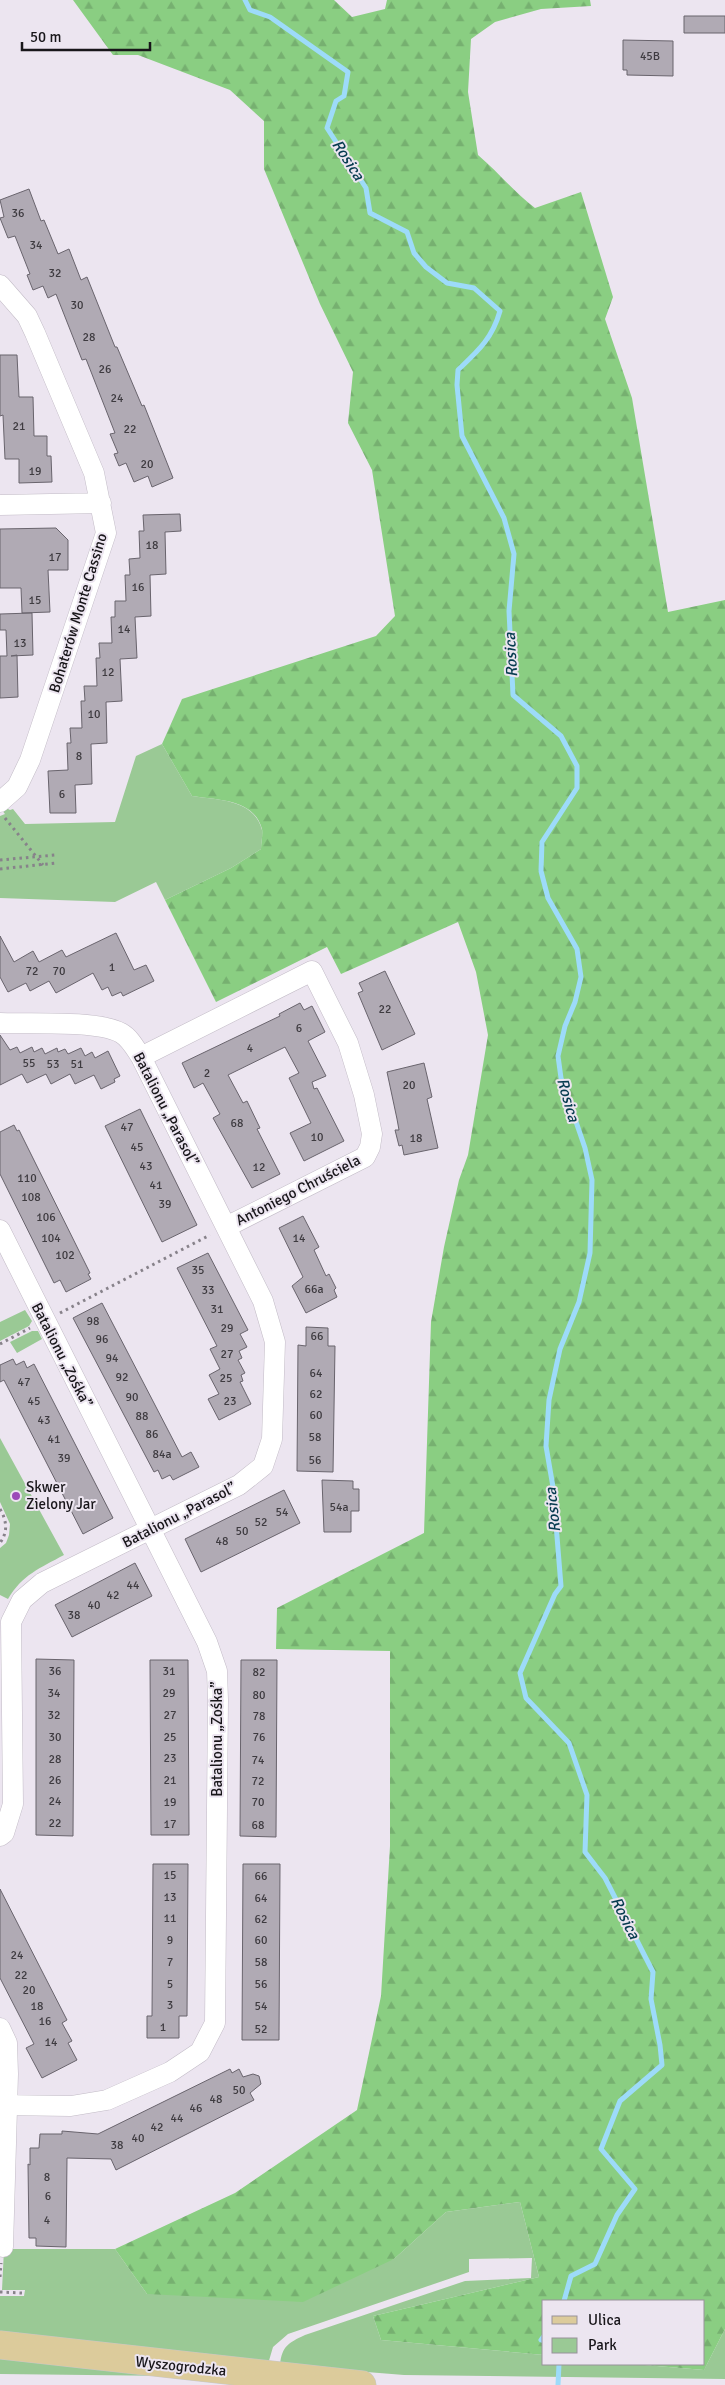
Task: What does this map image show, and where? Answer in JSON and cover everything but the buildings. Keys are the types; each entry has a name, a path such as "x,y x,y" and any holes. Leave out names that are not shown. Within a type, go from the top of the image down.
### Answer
{"main road":[{"name":"Wyszogrodzka","path":"0,2345 362,2385"}],"street":[{"name":"Bohaterów Monte Cassino","path":"0,285 26,316 35,333 94,473 106,533 30,760 17,786 0,802"},
{"path":"0,505 101,503"},
{"name":"Antoniego Chruściela","path":"141,1057 312,971 348,1043 364,1095 372,1134 370,1147 365,1157 226,1227"},
{"name":"Batalionu „Parasol”","path":"0,1023 104,1027 123,1034 141,1057 263,1301 275,1342 272,1439 263,1466 239,1485 42,1583 22,1600 18,1607 11,1622 13,1804 4,1833 0,1836"},
{"name":"Batalionu „Zośka”","path":"0,1230 207,1642 217,1671 215,2023 200,2052 170,2072 107,2100 71,2106 4,2105"},
{"path":"0,2028 7,2042 2,2247"}],"path":[{"path":"0,811 43,865"},
{"path":"0,860 55,855"},
{"path":"0,869 56,863"},
{"name":"Antoniego Chruściela","path":"0,1344 226,1227"},
{"path":"0,1509 6,1524 6,1534 0,1544"},
{"path":"0,2292 22,2293"}],"green space":[{"path":"73,0 334,0 352,17 385,9 387,0 590,0 591,6 541,9 495,22 471,39 468,92 478,155 527,202 535,208 581,192 613,297 605,319 632,398 668,612 725,600 725,2329 704,2370 645,2365 705,2365 705,2300 542,2300 542,2355 381,2340 373,2316 539,2277 520,2202 446,2212 394,2259 303,2302 147,2294 115,2249 235,2193 357,2110 381,1996 390,1846 390,1651 276,1649 277,1608 424,1533 431,1322 444,1247 459,1180 468,1155 488,1035 476,972 458,922 341,974 327,947 216,1002 165,900 231,868 261,849 262,829 258,819 243,806 223,800 192,796 162,744 182,699 376,636 395,616 372,470 348,423 353,372 320,304 264,169 264,121 230,90 138,55 113,55"},
{"path":"162,744 192,796 223,800 234,803 251,812 258,820 262,830 261,849 231,868 165,900 156,882 115,902 0,898 0,816 5,814 1,809 4,807 10,810 13,809 25,824 115,822 136,756"},
{"path":"25,1310 32,1321 29,1326 0,1341 0,1322"},
{"path":"32,1331 38,1331 42,1339 17,1353 10,1342"},
{"name":"Skwer Zielony Jar","path":"0,1438 64,1555 39,1568 26,1578 8,1599 0,1595 0,1548 6,1543 10,1524 0,1502"},
{"path":"520,2202 539,2277 373,2316 381,2340 542,2355 542,2365 645,2365 704,2370 725,2329 725,2379 404,2375 280,2365 284,2349 294,2340 305,2335 465,2281 531,2278 532,2258 469,2259 469,2272 288,2334 273,2347 268,2364 0,2336 0,2296 24,2296 25,2290 2,2290 4,2249 115,2249 147,2294 394,2259 446,2212"},
{"path":"0,2356 175,2376 0,2374"}],"waterway":[{"name":"Rosica","path":"245,0 250,10 270,17 348,72 344,96 336,101 327,128 366,188 370,213 407,232 414,253 426,267 447,283 474,288 500,311 488,337 458,370 457,385 462,436 504,518 514,554 509,611 513,695 561,736 577,766 577,788 542,842 541,871 548,898 577,949 581,977 575,1002 565,1026 558,1056 561,1078 585,1148 592,1180 590,1253 579,1302 560,1349 549,1400 546,1446 553,1487 561,1586 555,1594 520,1673 526,1698 569,1743 587,1795 585,1852 605,1878 653,1972 651,1999 662,2065 620,2101 601,2149 635,2189 617,2215 595,2264 571,2276 564,2300"},
{"name":"Rosica","path":"558,2385 559,2365"}],"place":[{"name":"Skwer Zielony Jar","path":"16,1496"}]}
